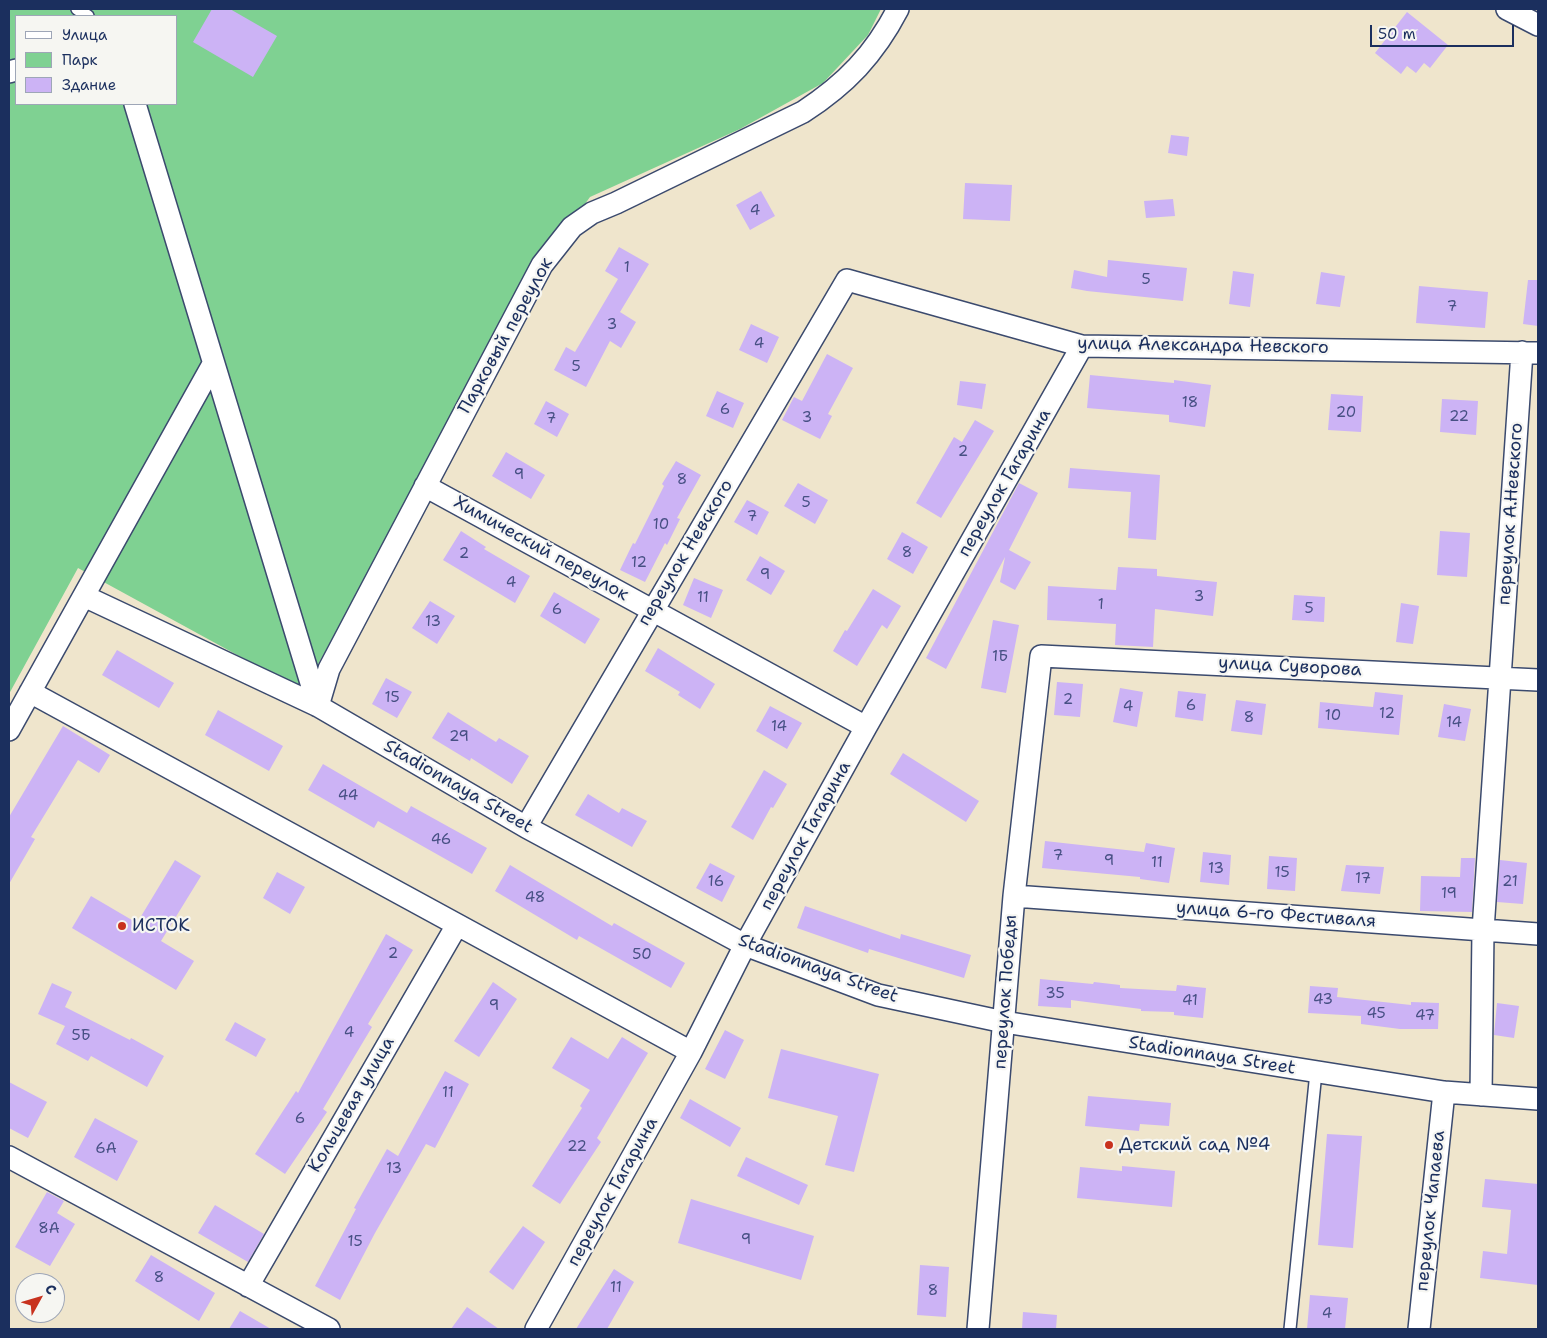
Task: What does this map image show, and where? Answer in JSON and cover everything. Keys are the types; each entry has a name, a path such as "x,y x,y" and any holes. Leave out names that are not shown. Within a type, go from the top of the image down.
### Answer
{"street":[{"name":"Парковый переулок","path":"318,706 328,669 542,265 572,227 592,213 803,112 828,96 875,48 898,9"},
{"path":"1507,9 1538,25"},
{"path":"135,105 318,706"},
{"name":"улица Александра Невского","path":"847,280 1082,346 1530,352"},
{"name":"переулок Невского","path":"526,826 847,280"},
{"name":"переулок Гагарина","path":"536,1329 690,1052 745,945 866,727 1082,346"},
{"name":"переулок А.Невского","path":"1481,1095 1483,930 1500,677 1530,352"},
{"path":"9,730 213,364"},
{"name":"Химический переулок","path":"425,486 866,727"},
{"name":"Stadionnaya Street","path":"84,596 318,706 526,826 745,945 878,995 1004,1022 1316,1072 1444,1092 1538,1099"},
{"name":"улица Суворова","path":"1041,656 1538,680"},
{"name":"переулок Победы","path":"978,1329 1014,896 1041,656"},
{"path":"30,692 690,1052"},
{"name":"улица 6-го Фестиваля","path":"1014,896 1538,934"},
{"name":"Кольцевая улица","path":"248,1286 457,925"},
{"name":"переулок Чапаева","path":"1419,1329 1444,1092"},
{"path":"9,1157 329,1329"}],"lane":[{"path":"1290,1329 1316,1072"}],"green space":[{"path":"9,9 881,9 868,35 823,83 740,129 590,197 543,262 303,691 78,568 9,694"}],"building":[{"path":"212,9 230,9 277,36 253,77 193,42"},
{"path":"1407,12 1448,45 1430,68 1424,63 1416,73 1407,66 1401,74 1375,53"},
{"path":"1171,135 1189,137 1187,156 1168,153"},
{"path":"965,183 1012,185 1010,221 963,219"},
{"path":"761,191 775,216 750,230 736,205"},
{"path":"1173,199 1175,216 1146,218 1144,201"},
{"path":"619,247 649,264 620,312 636,322 621,348 610,341 586,387 554,370 566,347 575,352 618,279 605,271"},
{"path":"1108,260 1187,268 1183,301 1071,288 1074,270 1107,277"},
{"path":"1233,271 1254,274 1250,307 1229,304"},
{"path":"1321,272 1345,276 1340,307 1316,304"},
{"path":"1528,280 1538,280 1538,326 1523,324"},
{"path":"1419,286 1488,292 1485,328 1416,323"},
{"path":"751,324 779,337 767,363 739,350"},
{"path":"827,354 853,368 828,414 832,416 820,439 782,420 794,397 802,401"},
{"path":"1090,375 1174,383 1174,380 1211,385 1205,427 1169,422 1169,415 1087,408"},
{"path":"960,381 986,384 982,409 957,405"},
{"path":"717,391 744,403 733,428 706,416"},
{"path":"1331,394 1363,396 1361,432 1328,430"},
{"path":"1442,399 1478,401 1476,435 1440,432"},
{"path":"546,401 569,414 557,437 534,424"},
{"path":"975,420 994,431 941,518 916,503 954,437 962,442"},
{"path":"506,452 545,475 531,499 492,476"},
{"path":"676,461 701,475 677,518 680,519 667,545 665,543 645,582 620,570 664,486 662,484"},
{"path":"1070,468 1160,475 1156,540 1128,538 1131,492 1068,488"},
{"path":"798,483 828,500 815,524 784,506"},
{"path":"1019,483 1038,493 1009,550 1031,562 1015,590 1000,582 1005,557 946,669 926,658"},
{"path":"747,500 769,512 757,535 734,522"},
{"path":"461,531 486,547 484,549 530,576 515,603 443,560"},
{"path":"1440,531 1470,533 1467,577 1437,575"},
{"path":"902,532 928,547 913,574 887,559"},
{"path":"760,556 785,571 771,595 746,580"},
{"path":"1118,567 1157,569 1157,576 1217,582 1213,616 1155,609 1153,647 1115,645 1116,624 1047,620 1048,586 1116,590"},
{"path":"694,578 723,590 711,618 683,605"},
{"path":"873,589 901,606 887,629 882,625 857,666 833,651"},
{"path":"554,592 600,619 585,644 540,616"},
{"path":"1294,595 1325,597 1324,622 1292,620"},
{"path":"430,601 455,616 437,644 412,628"},
{"path":"1401,603 1419,606 1413,644 1396,642"},
{"path":"993,620 1019,625 1006,693 981,688"},
{"path":"658,648 715,684 700,709 678,695 680,692 645,671"},
{"path":"117,650 174,683 159,708 102,675"},
{"path":"386,678 412,692 397,718 372,704"},
{"path":"1057,682 1083,684 1080,717 1054,715"},
{"path":"1120,688 1143,692 1137,727 1113,722"},
{"path":"1178,691 1206,694 1203,721 1175,717"},
{"path":"1375,692 1403,695 1399,735 1318,728 1320,702 1373,707"},
{"path":"1236,700 1266,704 1262,735 1231,731"},
{"path":"1444,704 1471,709 1465,741 1438,737"},
{"path":"770,706 802,723 787,749 756,731"},
{"path":"218,710 283,746 269,771 205,735"},
{"path":"448,712 496,742 499,738 529,756 512,784 471,758 470,761 432,738"},
{"path":"63,726 110,755 99,773 78,760 31,837 35,839 9,884 9,817"},
{"path":"903,753 979,801 966,822 890,774"},
{"path":"323,764 407,813 411,806 487,848 472,874 378,821 374,828 308,790"},
{"path":"764,770 787,784 773,808 771,807 753,840 731,827"},
{"path":"588,794 619,813 622,808 647,821 632,847 575,815"},
{"path":"1045,841 1144,852 1146,843 1175,848 1169,883 1140,879 1140,877 1042,868"},
{"path":"1203,852 1231,855 1229,885 1200,882"},
{"path":"1269,856 1297,858 1295,891 1267,889"},
{"path":"1461,858 1475,858 1472,912 1420,911 1421,876 1460,877"},
{"name":"ИСТОК","path":"175,860 201,876 161,941 194,961 176,990 72,928 91,896 137,923"},
{"path":"1500,860 1527,863 1523,904 1497,902"},
{"path":"710,863 735,876 722,902 696,888"},
{"path":"510,865 612,926 614,923 685,963 671,988 579,936 577,940 495,891"},
{"path":"1346,865 1384,867 1380,894 1341,891"},
{"path":"277,872 305,887 290,914 263,898"},
{"path":"805,906 900,939 901,934 971,955 964,978 869,949 868,953 797,928"},
{"path":"386,934 413,950 368,1024 372,1027 323,1109 327,1112 285,1174 255,1154 296,1091 298,1093"},
{"path":"1040,979 1093,984 1094,982 1120,985 1120,988 1176,991 1177,985 1206,988 1203,1018 1174,1015 1174,1012 1141,1011 1141,1009 1071,1000 1071,1008 1038,1006"},
{"path":"493,982 517,999 479,1057 454,1041"},
{"path":"52,983 72,992 65,1007 164,1056 147,1087 91,1056 88,1061 56,1044 65,1026 38,1014"},
{"path":"1310,986 1338,988 1337,997 1411,1005 1411,1002 1439,1003 1438,1029 1400,1029 1361,1024 1361,1016 1308,1013"},
{"path":"1497,1003 1519,1006 1514,1038 1494,1035"},
{"path":"235,1022 266,1039 256,1057 225,1040"},
{"path":"725,1030 744,1040 725,1079 705,1069"},
{"path":"571,1037 608,1059 622,1037 648,1053 597,1138 601,1142 560,1204 532,1186 582,1108 580,1106 590,1090 552,1068"},
{"path":"781,1049 879,1074 854,1172 825,1165 838,1116 768,1098"},
{"path":"445,1071 469,1084 435,1148 426,1144 375,1233 340,1300 315,1286 356,1209 354,1208 387,1149 398,1156"},
{"path":"9,1082 47,1102 28,1138 9,1128"},
{"path":"1088,1096 1171,1103 1169,1126 1140,1124 1139,1131 1085,1126"},
{"path":"690,1099 741,1128 730,1147 680,1118"},
{"path":"95,1118 138,1141 117,1181 74,1157"},
{"path":"1327,1134 1362,1136 1353,1248 1318,1245"},
{"path":"746,1157 808,1185 799,1205 737,1176"},
{"path":"1122,1166 1175,1171 1172,1207 1077,1198 1080,1167 1122,1171"},
{"path":"1485,1179 1538,1184 1538,1285 1480,1278 1483,1251 1507,1254 1511,1210 1482,1207"},
{"path":"47,1192 64,1201 57,1213 75,1224 50,1266 15,1247"},
{"path":"691,1199 814,1236 801,1280 678,1243"},
{"path":"215,1205 264,1234 248,1262 198,1233"},
{"path":"523,1226 545,1242 513,1290 489,1272"},
{"path":"151,1255 215,1293 199,1321 135,1281"},
{"path":"920,1265 949,1267 946,1317 917,1315"},
{"path":"614,1269 634,1282 607,1329 576,1329"},
{"path":"1310,1295 1348,1298 1345,1329 1307,1329"},
{"path":"467,1307 499,1329 451,1329"},
{"path":"240,1311 271,1329 229,1329"},
{"path":"1023,1312 1057,1315 1056,1329 1022,1329"}],"place":[{"name":"ИСТОК","path":"122,926"},
{"name":"Детский сад №4","path":"1109,1145"}]}
